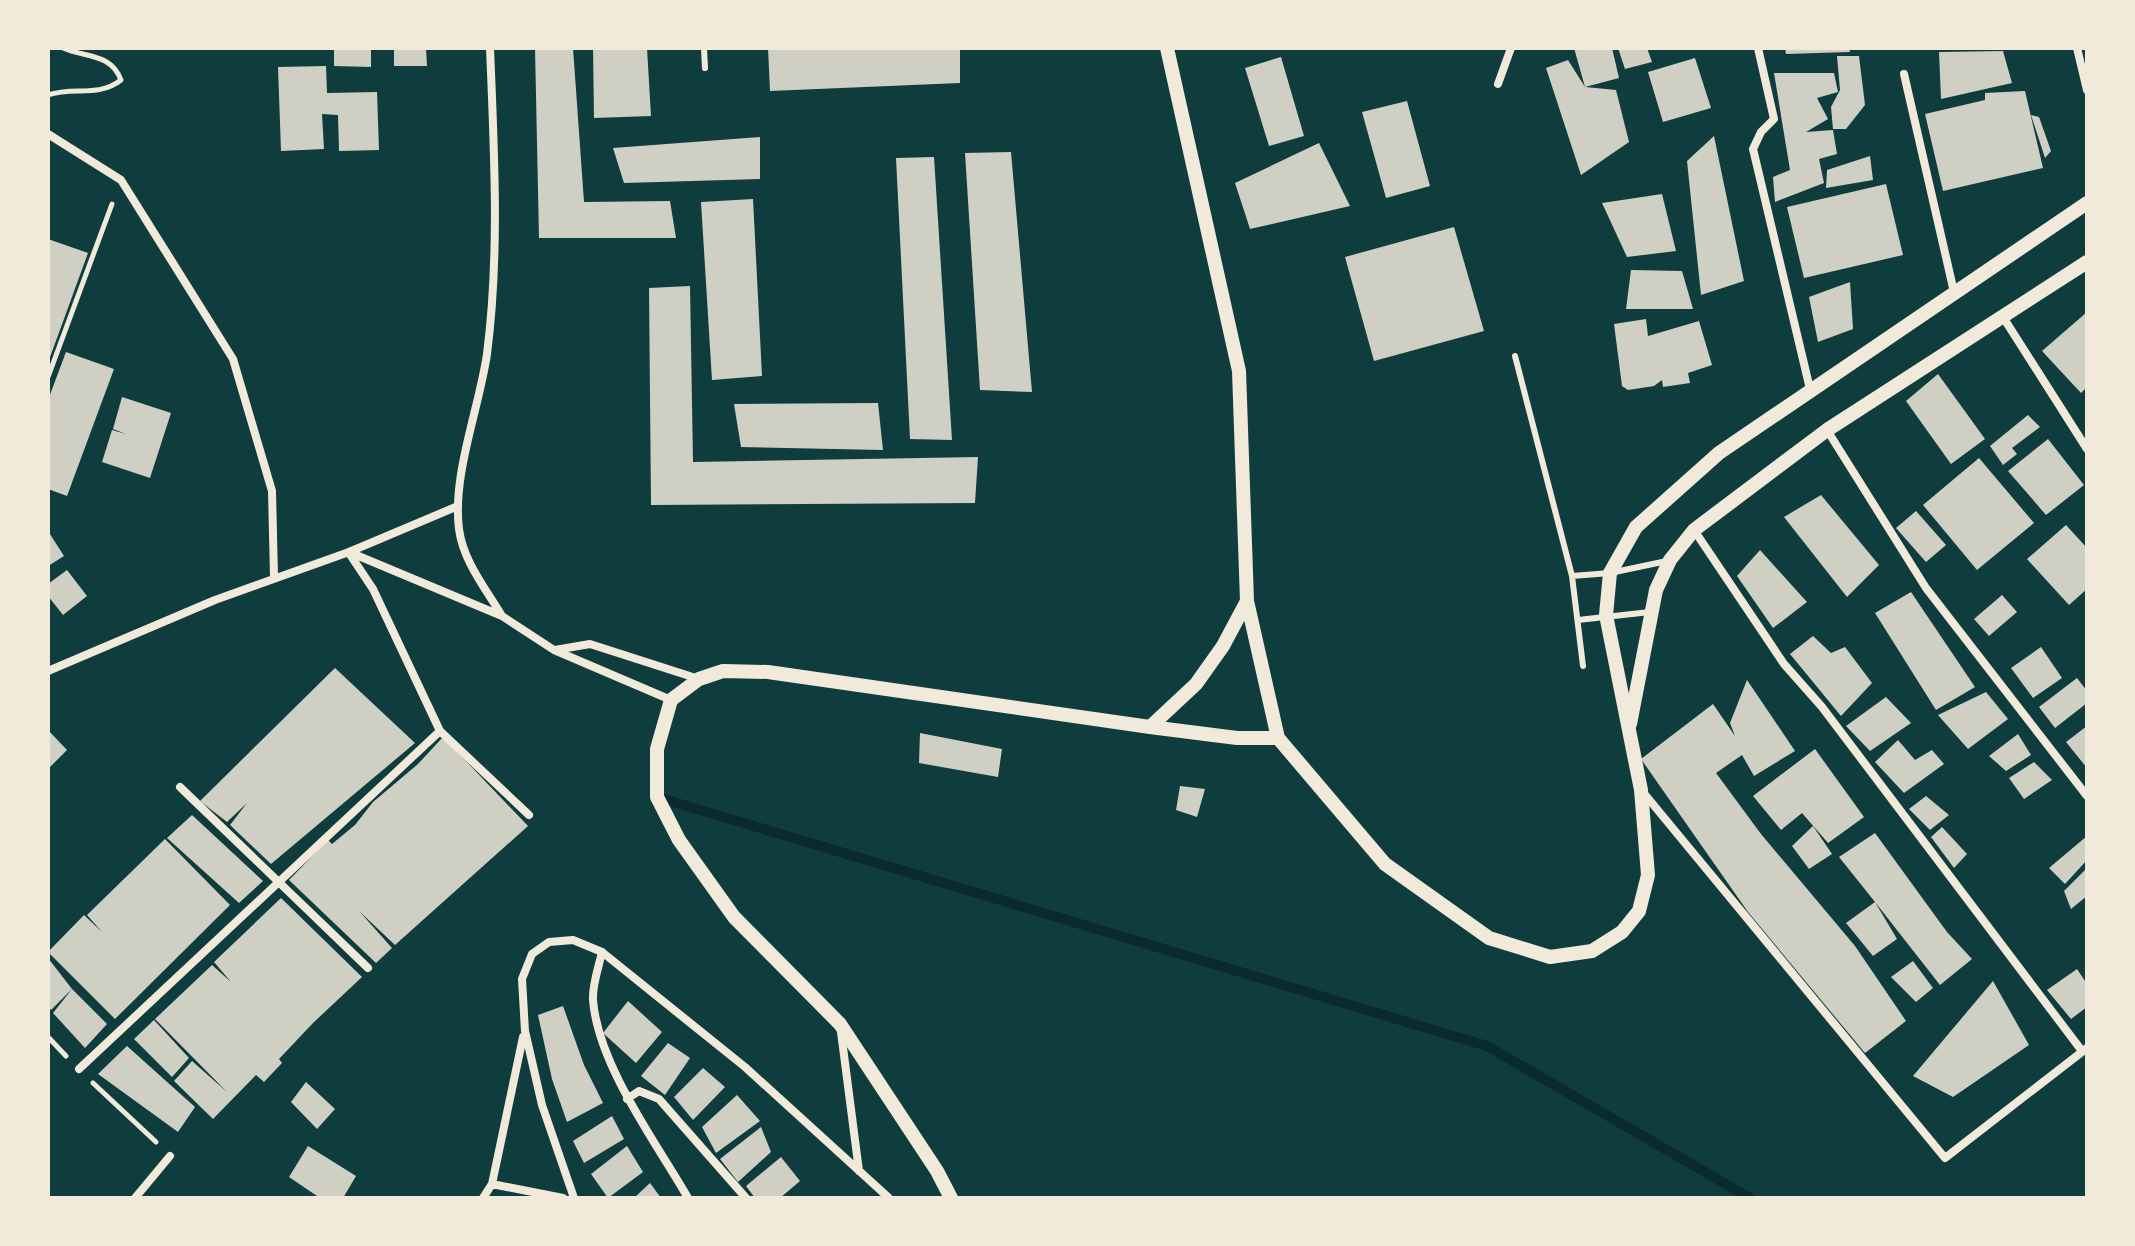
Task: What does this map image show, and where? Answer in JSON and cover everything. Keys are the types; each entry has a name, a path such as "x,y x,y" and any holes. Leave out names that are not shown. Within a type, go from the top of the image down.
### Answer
{"street":[{"path":"490,48 493,256 487,354 458,506 467,557 502,616"},
{"path":"1167,48 1239,371 1247,601 1278,738 1385,864 1489,938 1550,957 1592,951 1622,932 1639,911 1648,875 1641,790 1606,615 1610,573 1636,527 1668,495 1719,453 2087,203"},
{"path":"1498,84 1511,48"},
{"path":"1758,48 1774,119 1761,132 1753,149 1810,389"},
{"path":"2077,48 2087,90"},
{"path":"1904,74 1954,292"},
{"path":"48,134 121,180 233,359 272,491 274,577"},
{"path":"1629,731 1656,590 1670,560 1694,530 1827,430 2087,262"},
{"path":"2003,317 2087,449"},
{"path":"1827,430 1926,588 2087,796"},
{"path":"48,671 274,577 349,552 458,506"},
{"path":"1641,790 1945,1158 2085,1050 1822,707 1784,664 1694,530"},
{"path":"349,552 502,616 554,650 671,700"},
{"path":"349,552 373,589 440,731 529,815"},
{"path":"1150,727 1196,684 1223,646 1247,601"},
{"path":"554,650 590,644 699,679"},
{"path":"951,1198 937,1171 840,1024 734,917 679,840 657,797 657,749 671,700 699,679 723,671 768,672 1150,727 1237,738 1278,738"},
{"path":"79,1069 277,880 440,731"},
{"path":"180,787 368,968"},
{"path":"574,1198 542,1105 525,1031 522,979 532,954 549,942 573,940 602,952 745,1067 889,1198"},
{"path":"602,952 592,996 596,1021 627,1099 688,1198"},
{"path":"840,1024 859,1171"},
{"path":"483,1198 492,1184 525,1031"},
{"path":"627,1099 639,1091 659,1099 746,1198"},
{"path":"135,1198 170,1156"},
{"path":"492,1184 563,1198"}],"lane":[{"path":"704,48 705,68"},
{"path":"1515,356 1572,576 1583,666"},
{"path":"1572,576 1610,573 1670,560"},
{"path":"1578,620 1650,612"}],"path":[{"path":"48,95 62,90 108,90 121,80 117,68 102,58 63,48"},
{"path":"48,377 121,180"},
{"path":"48,1037 170,1156"}],"building":[{"path":"334,48 371,48 371,67 334,66"},
{"path":"394,48 426,48 427,66 394,66"},
{"path":"535,48 573,48 584,202 670,201 676,238 539,238"},
{"path":"593,48 647,48 651,116 594,118"},
{"path":"768,48 960,48 960,83 770,91"},
{"path":"1574,48 1612,48 1619,78 1585,87"},
{"path":"1618,48 1647,48 1652,62 1625,69"},
{"path":"1785,48 1849,48 1850,52 1786,54"},
{"path":"2003,51 2012,83 1941,99 1939,52"},
{"path":"1837,56 1859,56 1865,105 1846,129 1833,129 1831,107 1840,90"},
{"path":"1281,57 1304,136 1269,146 1245,68"},
{"path":"1695,58 1711,108 1663,122 1648,72"},
{"path":"1568,60 1585,87 1616,90 1629,142 1581,175 1546,68"},
{"path":"326,66 327,93 377,92 379,150 339,151 338,115 322,114 324,149 281,151 278,67"},
{"path":"1774,73 1834,73 1838,92 1817,98 1828,119 1806,132 1833,130 1837,154 1819,159 1824,183 1775,202 1773,177 1790,170"},
{"path":"2025,91 2043,168 1943,191 1925,114 1985,100 1985,93"},
{"path":"1407,101 1430,186 1386,198 1362,112"},
{"path":"2031,115 2039,117 2051,151 2045,158"},
{"path":"1714,136 1744,281 1701,295 1687,161"},
{"path":"760,137 760,179 624,183 613,148"},
{"path":"1319,143 1350,206 1250,229 1235,183"},
{"path":"1011,152 1032,392 980,390 965,153"},
{"path":"1870,156 1873,180 1826,188 1827,170"},
{"path":"934,157 952,440 910,439 896,158"},
{"path":"1886,184 1903,255 1804,278 1787,207"},
{"path":"1662,194 1676,251 1627,257 1602,203"},
{"path":"753,199 762,376 712,380 701,202"},
{"path":"1454,227 1484,331 1374,361 1345,257"},
{"path":"48,239 88,253 49,360 48,360"},
{"path":"1631,270 1682,271 1693,309 1626,309"},
{"path":"1850,282 1853,329 1818,342 1809,297"},
{"path":"690,286 693,462 978,457 975,503 651,505 649,288"},
{"path":"2087,312 2087,387 2081,393 2042,351"},
{"path":"1646,319 1648,336 1699,321 1712,365 1688,373 1690,383 1663,387 1662,380 1654,386 1628,390 1622,386 1614,324"},
{"path":"66,352 114,369 67,496 48,489 48,400"},
{"path":"1938,374 1985,439 1951,464 1906,401"},
{"path":"122,397 171,413 150,478 102,462 112,430 126,434 113,429"},
{"path":"878,403 883,450 741,447 734,404"},
{"path":"2028,415 2040,427 2012,448 2017,454 2003,465 1990,446"},
{"path":"2048,439 2084,485 2046,515 2008,471"},
{"path":"1979,458 2034,523 1977,570 1923,505"},
{"path":"1821,495 1879,565 1847,597 1784,517"},
{"path":"1916,511 1946,545 1926,562 1896,528"},
{"path":"2066,525 2087,548 2087,589 2069,605 2027,559"},
{"path":"48,531 64,556 48,566"},
{"path":"1760,550 1807,602 1773,628 1737,576"},
{"path":"67,570 87,596 63,615 48,596 48,584"},
{"path":"1911,592 1975,687 1936,710 1875,613"},
{"path":"2002,595 2017,612 1989,636 1974,619"},
{"path":"1813,636 1831,653 1845,647 1872,683 1841,716 1790,654"},
{"path":"2041,647 2062,678 2033,698 2011,668"},
{"path":"335,668 415,743 271,864 230,825 247,803 227,822 200,801"},
{"path":"2077,678 2087,691 2087,703 2055,728 2039,707"},
{"path":"1747,680 1795,751 1754,776 1742,755 1716,773 1761,834 1855,946 1906,1021 1865,1053 1748,912 1641,759 1713,704 1735,736 1730,723"},
{"path":"1986,692 2008,719 1968,749 1938,715"},
{"path":"1886,697 1911,723 1870,751 1846,726"},
{"path":"2087,726 2087,768 2066,742"},
{"path":"48,730 67,750 48,769"},
{"path":"920,733 1002,749 998,777 919,763"},
{"path":"2018,734 2031,755 2006,771 1989,756"},
{"path":"443,737 528,826 395,945 359,911 392,948 376,963 289,880 328,840 332,844 355,825 373,802 418,764"},
{"path":"1898,740 1915,760 1932,750 1944,764 1904,793 1875,762"},
{"path":"1815,749 1864,817 1828,843 1802,813 1781,830 1753,796"},
{"path":"2034,762 2052,780 2024,799 2009,778"},
{"path":"1180,786 1205,789 1197,817 1176,810"},
{"path":"1926,796 1949,815 1930,830 1909,809"},
{"path":"192,815 263,881 239,903 167,838"},
{"path":"1813,826 1832,854 1809,869 1792,846"},
{"path":"1942,827 1967,854 1954,868 1931,837"},
{"path":"1875,833 1947,932 1972,959 1940,985 1839,857"},
{"path":"2087,836 2087,860 2065,884 2049,868"},
{"path":"165,839 230,905 115,1019 48,952 84,915 102,932 87,915"},
{"path":"2087,868 2087,896 2071,909 2064,891"},
{"path":"281,898 362,977 279,1059 282,1063 264,1082 256,1075 213,1119 174,1081 192,1061 227,1092 155,1019 212,965 231,982 214,962"},
{"path":"1875,902 1897,939 1873,956 1846,923"},
{"path":"48,958 72,989 51,1010 48,1006"},
{"path":"1913,961 1933,988 1916,1002 1891,977"},
{"path":"2077,969 2087,984 2087,1007 2071,1019 2047,990"},
{"path":"1993,981 2029,1045 1953,1097 1913,1076"},
{"path":"72,989 107,1024 85,1048 53,1013"},
{"path":"628,1001 662,1032 636,1063 603,1033"},
{"path":"563,1006 584,1065 603,1103 567,1122 552,1079 538,1015"},
{"path":"154,1020 189,1058 172,1077 134,1039"},
{"path":"668,1043 690,1058 665,1095 641,1076"},
{"path":"127,1046 195,1107 178,1132 98,1074"},
{"path":"703,1068 725,1087 693,1120 674,1097"},
{"path":"306,1082 335,1109 317,1129 291,1102"},
{"path":"737,1095 760,1121 716,1153 702,1127"},
{"path":"612,1116 624,1139 584,1163 573,1141"},
{"path":"761,1127 771,1152 738,1182 720,1159"},
{"path":"308,1146 356,1176 343,1198 320,1198 289,1177"},
{"path":"627,1146 643,1172 608,1198 591,1174"},
{"path":"781,1157 800,1181 780,1198 755,1198 746,1186"},
{"path":"650,1183 661,1198 634,1198"}],"waterway":[{"path":"657,797 1487,1046 1750,1198"}]}
